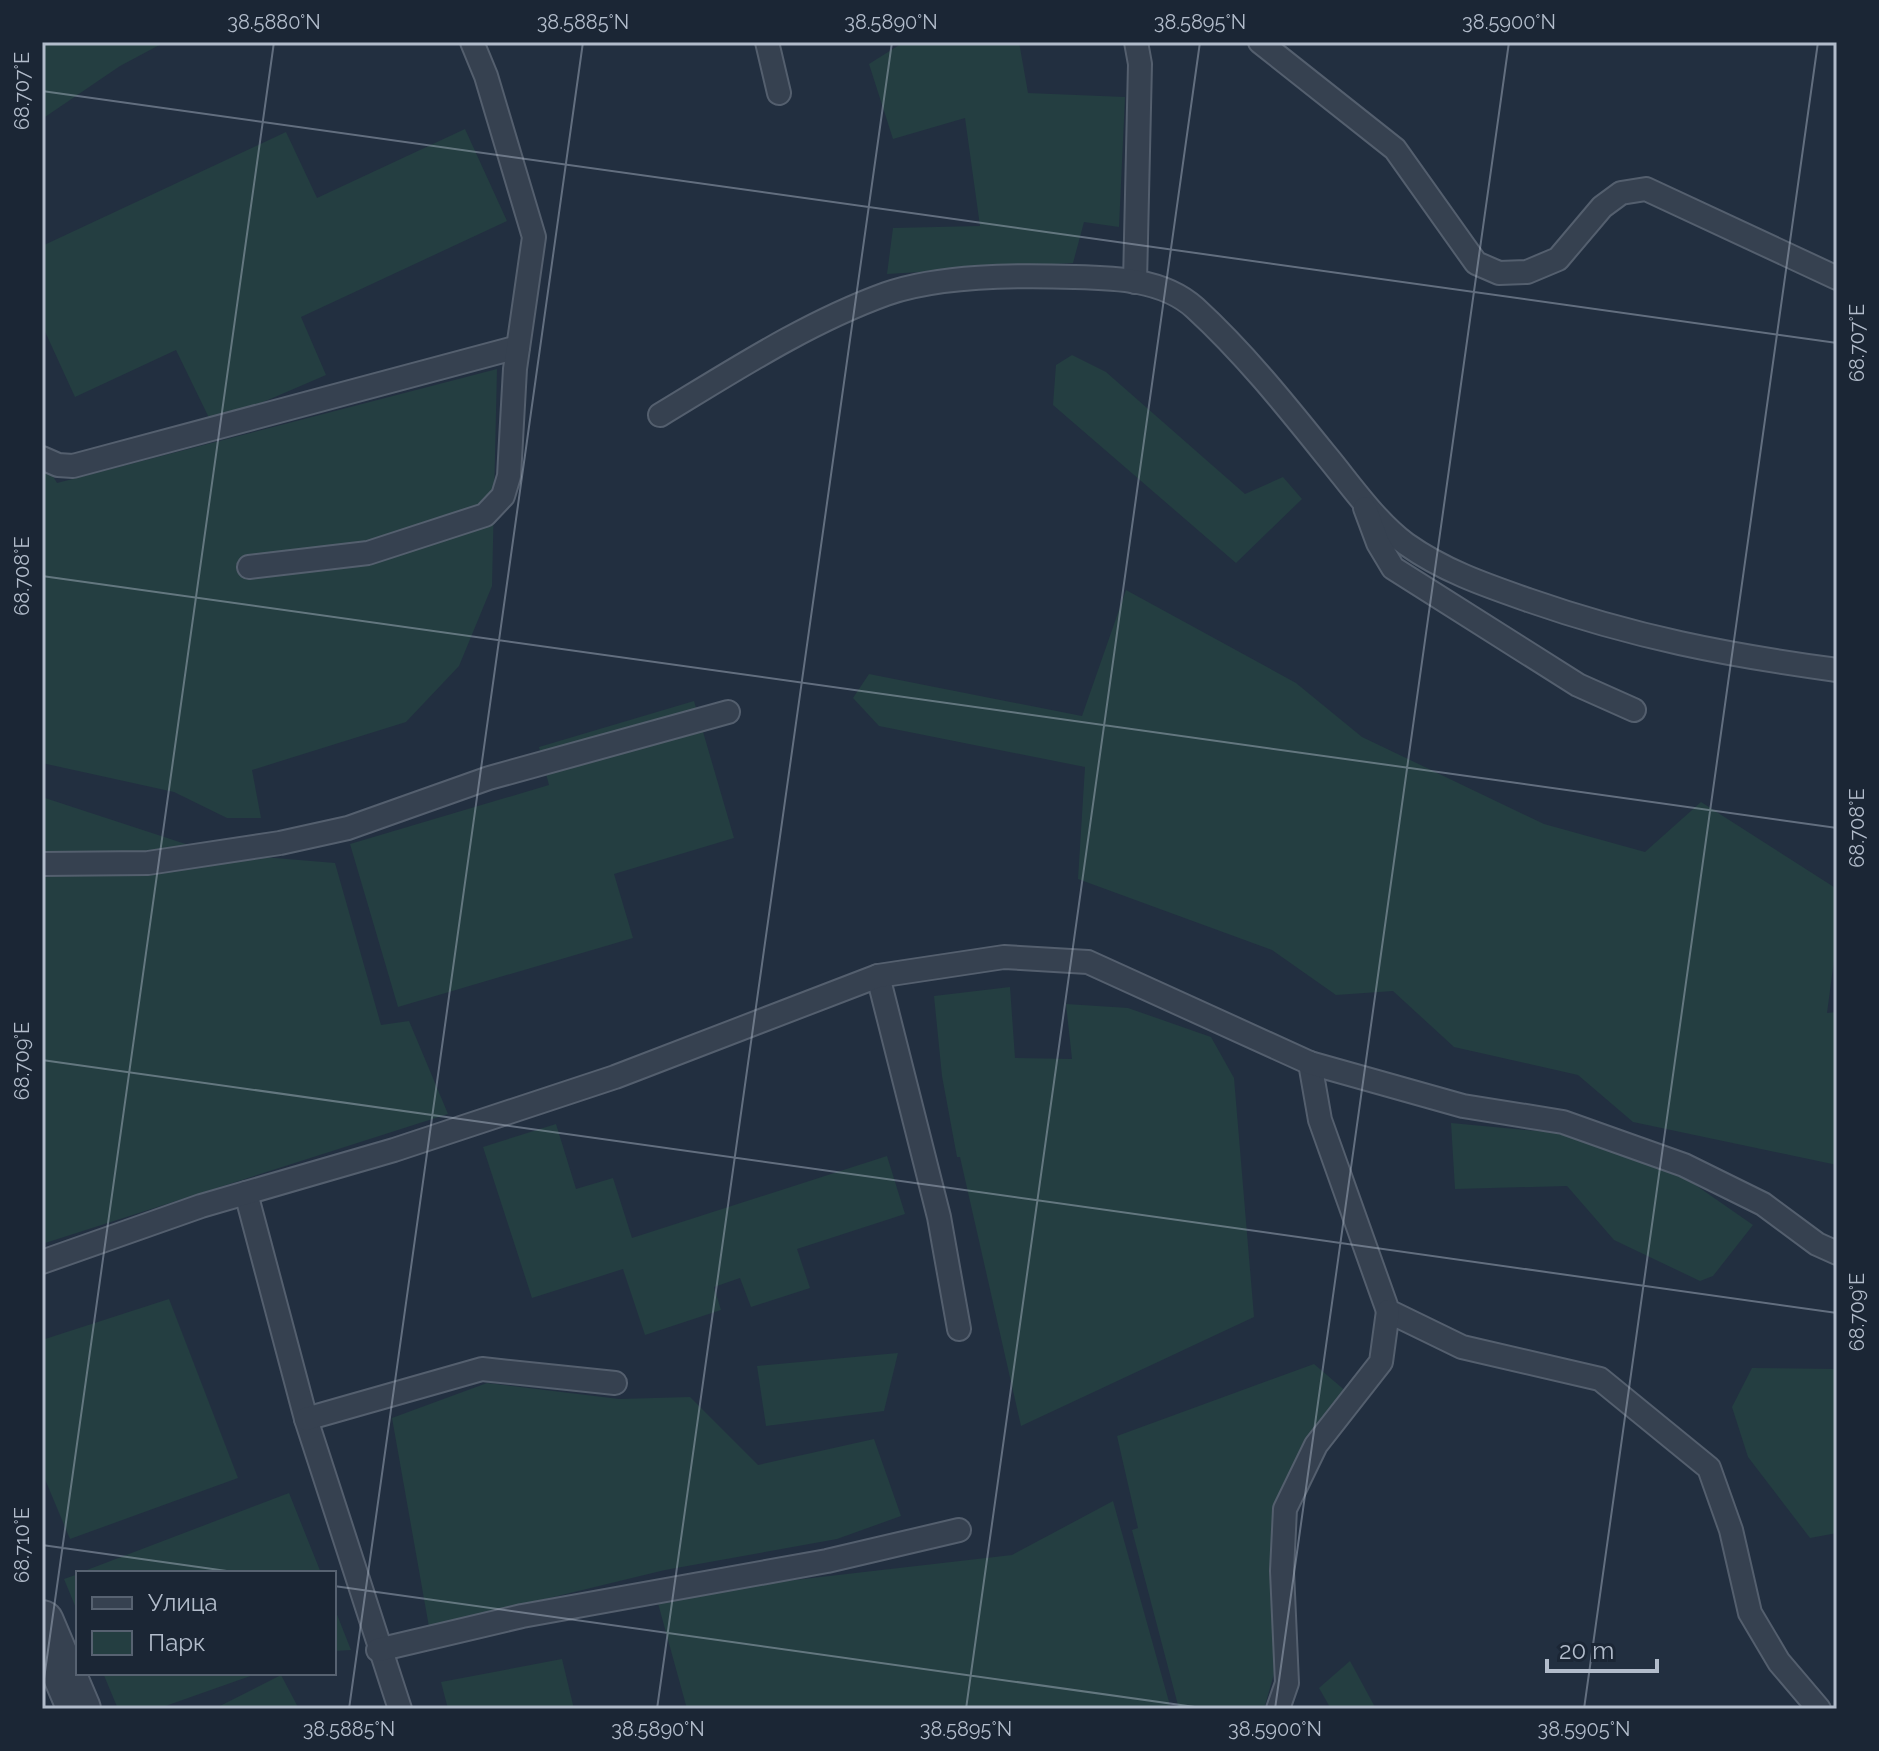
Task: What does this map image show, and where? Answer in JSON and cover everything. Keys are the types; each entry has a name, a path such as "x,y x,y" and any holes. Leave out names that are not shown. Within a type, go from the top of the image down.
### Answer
{"street":[{"path":"42,1622 79,1709"}],"lane":[{"path":"249,567 368,553 485,515 503,496 509,476 518,347 534,237 486,76 472,42"},
{"path":"767,42 779,93"},
{"path":"1135,282 1140,64 1136,42"},
{"path":"1260,42 1395,149 1476,263 1499,273 1527,272 1558,259 1602,207 1621,193 1646,189 1837,278"},
{"path":"660,415 823,321 889,293 944,283 1027,275 1156,285 1192,305 1261,375 1362,500 1403,542 1451,573 1596,623 1675,645 1837,670"},
{"path":"42,458 58,465 73,466 518,347"},
{"path":"1362,500 1378,543 1393,568 1578,685 1634,710"},
{"path":"42,864 148,863 334,831 489,778 728,712"},
{"path":"42,1262 246,1193 394,1150 615,1077 878,976 1004,957 1088,962 1310,1063 1463,1106 1563,1122 1684,1165 1763,1204 1817,1244 1837,1253"},
{"path":"878,976 939,1217 959,1329"},
{"path":"1278,1709 1287,1683 1282,1571 1285,1509 1316,1445 1381,1362 1388,1311 1320,1120 1310,1063"},
{"path":"246,1193 306,1419 378,1650 400,1709"},
{"path":"1388,1311 1462,1347 1600,1379 1709,1468 1731,1530 1750,1613 1779,1662 1819,1709"},
{"path":"306,1419 482,1369 615,1383"},
{"path":"378,1650 522,1616 827,1561 959,1530"}],"green space":[{"path":"42,42 165,42 120,66 42,119"},
{"path":"904,42 1019,42 1028,93 1125,97 1119,227 1084,222 1073,263 887,274 893,228 980,226 965,118 893,139 869,64"},
{"path":"465,129 507,221 301,317 326,375 212,424 176,350 75,397 42,325 42,246 286,132 317,198"},
{"path":"1072,355 1106,372 1245,494 1283,477 1302,499 1236,563 1053,405 1056,365"},
{"path":"497,369 492,586 459,666 406,722 252,770 261,818 227,818 174,792 42,763 42,458 57,483"},
{"path":"1126,590 1296,683 1362,737 1544,824 1645,852 1701,802 1837,889 1837,938 1827,1013 1837,1012 1837,1165 1633,1122 1578,1075 1454,1047 1393,991 1336,995 1272,950 1078,879 1085,767 879,726 853,698 869,674 1082,716"},
{"path":"694,701 734,838 614,874 633,938 398,1007 350,844 549,785 539,747"},
{"path":"42,797 213,853 335,863 381,1025 409,1021 448,1114 42,1244"},
{"path":"1010,987 1015,1058 1072,1059 1066,1004 1128,1008 1211,1037 1234,1078 1254,1317 1021,1426 960,1157 957,1157 942,1076 934,996"},
{"path":"1451,1123 1558,1133 1684,1177 1753,1225 1713,1276 1700,1281 1614,1240 1567,1186 1455,1189"},
{"path":"556,1124 576,1189 613,1178 632,1238 887,1156 905,1214 797,1249 810,1288 751,1307 740,1278 714,1287 721,1310 645,1335 623,1269 532,1298 483,1147"},
{"path":"169,1299 238,1478 70,1539 42,1472 42,1340"},
{"path":"898,1353 884,1411 766,1426 757,1366"},
{"path":"1314,1364 1348,1393 1275,1507 1271,1554 1274,1674 1264,1709 1179,1709 1132,1530 1138,1528 1117,1436"},
{"path":"1752,1368 1837,1369 1837,1533 1810,1538 1748,1457 1732,1407"},
{"path":"487,1383 619,1399 690,1397 758,1465 874,1439 901,1516 837,1539 665,1570 429,1627 392,1418"},
{"path":"289,1493 320,1571 84,1571"},
{"path":"1113,1501 1171,1709 687,1709 656,1596 1012,1555"},
{"path":"76,1575 76,1608 64,1579"},
{"path":"336,1612 351,1650 336,1651"},
{"path":"562,1659 574,1709 448,1709 441,1682"},
{"path":"1350,1661 1376,1709 1331,1709 1319,1688"},
{"path":"104,1675 253,1675 157,1709 118,1709"},
{"path":"281,1675 299,1709 214,1709"}]}
